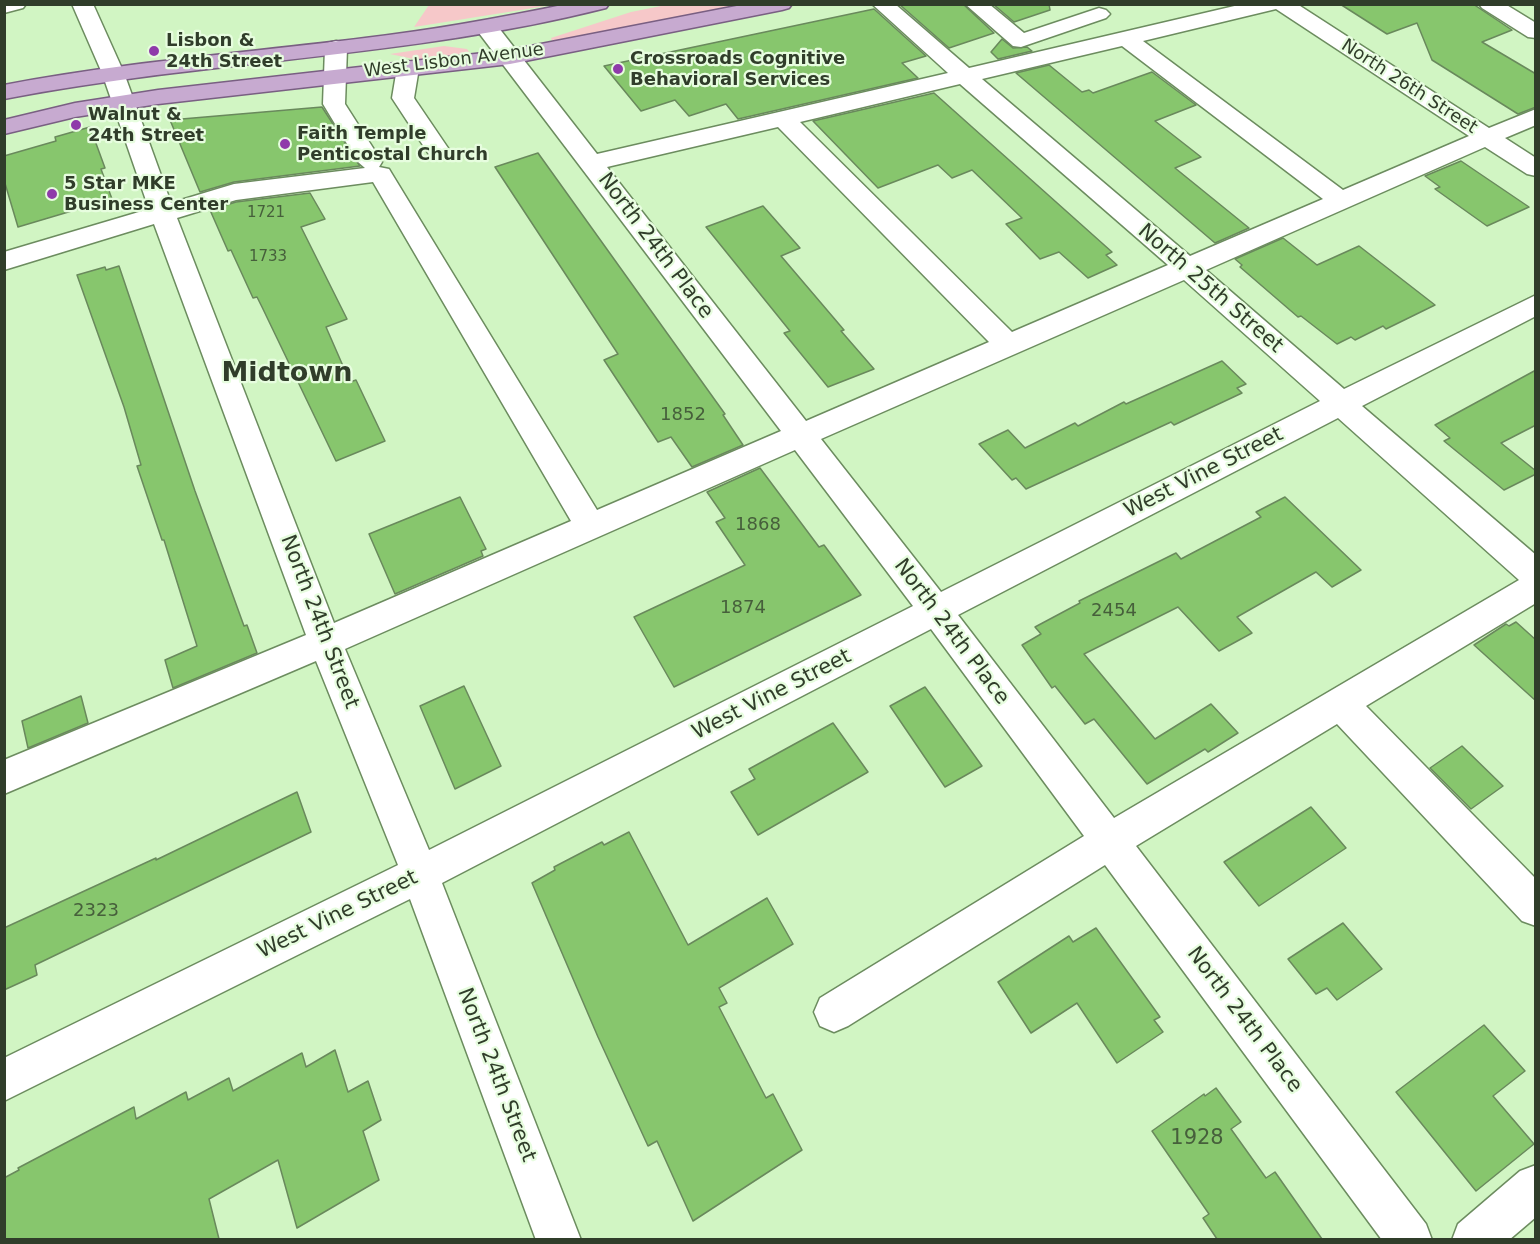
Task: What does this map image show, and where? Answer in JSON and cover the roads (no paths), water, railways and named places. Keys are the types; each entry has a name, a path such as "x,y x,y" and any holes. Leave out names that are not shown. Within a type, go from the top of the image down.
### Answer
{"main road":[{"name":"West Lisbon Avenue","path":"4,92 113,73 488,28 599,4"},
{"name":"West Lisbon Avenue","path":"4,127 123,102 510,57 782,4"}],"street":[{"path":"4,7 16,4"},
{"name":"North 25th Street","path":"882,4 1536,575"},
{"path":"975,4 1021,41 1099,14"},
{"path":"592,164 1272,4"},
{"name":"North 26th Street","path":"1282,4 1536,169"},
{"path":"1489,4 1536,32"},
{"name":"North 24th Street","path":"90,6 162,212 325,642 420,874 559,1239"},
{"name":"North 24th Place","path":"488,28 936,611 1410,1239"},
{"path":"1127,39 1340,200"},
{"path":"336,48 334,104 370,162"},
{"path":"408,68 403,98 438,151"},
{"path":"4,777 325,642 1536,116"},
{"path":"784,119 1008,345"},
{"path":"4,261 234,192 380,174 590,526"},
{"name":"West Vine Street","path":"4,1080 420,874 1536,304"},
{"path":"834,1012 1110,841 1536,586"},
{"path":"1340,703 1536,907"},
{"path":"1474,1239 1536,1187"}],"place":[{"name":"Lisbon & 24th Street","path":"154,51"},
{"name":"Crossroads Cognitive Behavioral Services","path":"618,69"},
{"name":"Walnut & 24th Street","path":"76,125"},
{"name":"Faith Temple Penticostal Church","path":"285,144"},
{"name":"5 Star MKE Business Center","path":"52,194"}],"district":[{"name":"Midtown","path":"287,374"}]}
